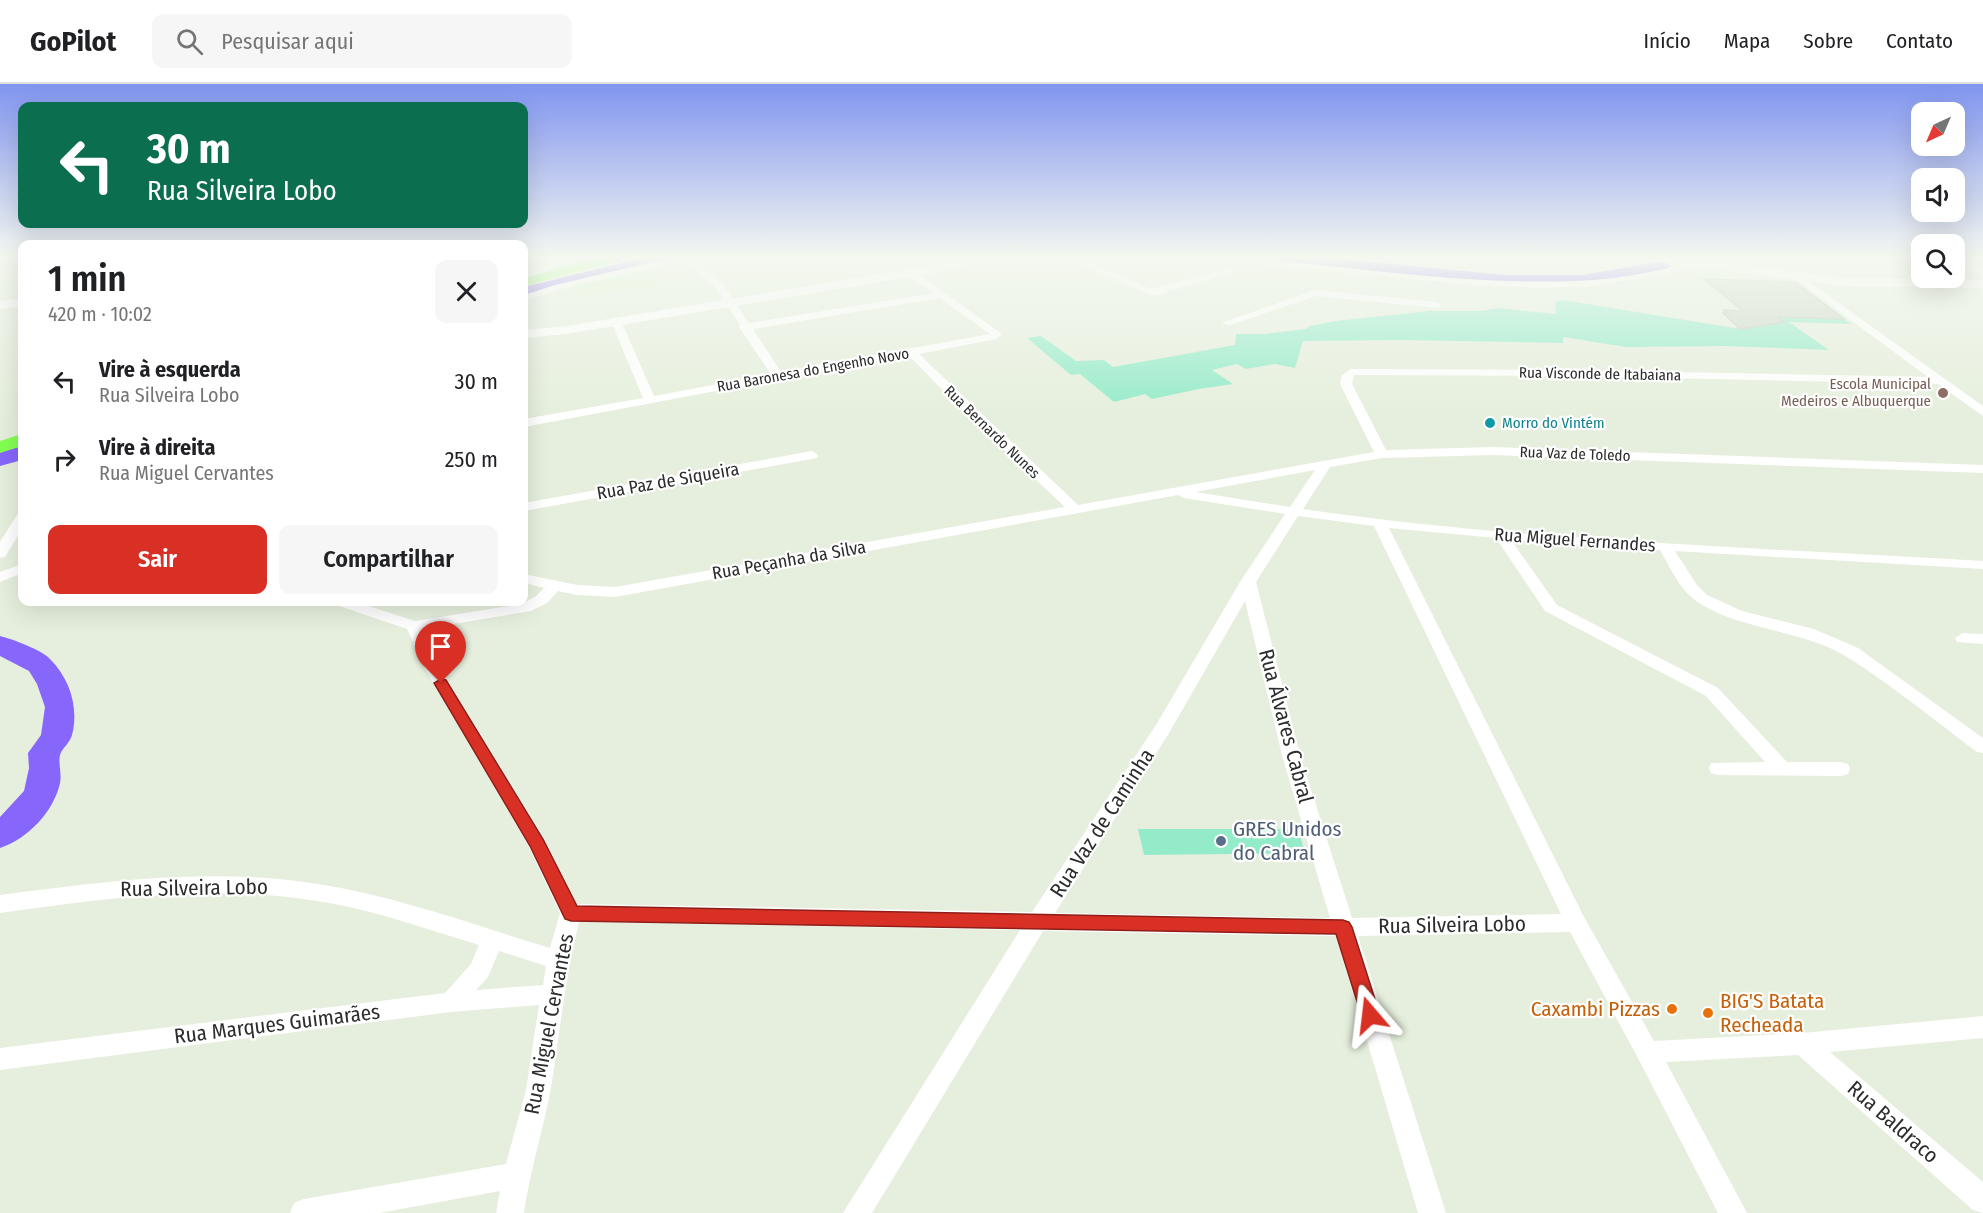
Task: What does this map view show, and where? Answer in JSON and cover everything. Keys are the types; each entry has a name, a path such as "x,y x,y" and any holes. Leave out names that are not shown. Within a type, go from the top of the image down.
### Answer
{"main road":[{"path":"0,447 18,441"}],"street":[{"path":"528,329 611,322 678,311"},
{"path":"734,311 778,376"},
{"path":"744,327 844,311"},
{"name":"Rua Baronesa do Engenho Novo","path":"528,422 996,336 997,334 983,322 965,311"},
{"path":"1226,323 1262,311"},
{"path":"1844,311 1983,412"},
{"path":"528,329 546,329 549,326 548,321 611,322"},
{"path":"611,322 650,400"},
{"name":"Rua Bernardo Nunes","path":"911,352 964,406 1075,509"},
{"name":"Rua Visconde de Itabaiana","path":"1382,454 1346,384 1346,377 1351,372 1583,373 1941,381"},
{"name":"Rua Vaz de Toledo","path":"1170,492 1382,454 1493,451 1983,469"},
{"name":"Rua Paz de Siqueira","path":"528,506 812,455"},
{"name":"Rua Vaz de Caminha","path":"857,1213 1037,922 1163,729 1248,582 1326,463"},
{"name":"Rua Peçanha da Silva","path":"528,580 577,590 615,592 1170,492"},
{"name":"Rua Miguel Fernandes","path":"1170,492 1378,523 1501,535 1983,566"},
{"path":"1378,523 1576,923 1648,1052 1733,1213"},
{"path":"0,554 18,525"},
{"path":"1501,535 1551,608 1569,620 1706,688 1721,700 1782,768"},
{"path":"1665,547 1691,588 1702,598 1736,614 1808,633 1852,652 1983,747"},
{"path":"0,577 18,570"},
{"name":"Rua Álvares Cabral","path":"1248,582 1288,744 1432,1213"},
{"path":"354,606 414,626 525,608 541,600 555,585"},
{"name":"Rua Miguel Cervantes","path":"414,626 433,669 537,843 571,914 558,960 538,1090 516,1175 510,1213"},
{"path":"1963,638 1983,639"},
{"path":"1718,768 1841,769"},
{"name":"Rua Silveira Lobo","path":"0,904 158,886 267,885 340,896 558,960"},
{"name":"Rua Silveira Lobo","path":"571,914 1343,927 1576,923"},
{"path":"451,1002 480,970 492,940"},
{"name":"Rua Marques Guimarães","path":"0,1059 451,1002 554,994"},
{"path":"1648,1052 1803,1044 1983,1027"},
{"name":"Rua Baldraco","path":"1803,1044 1983,1200"},
{"path":"304,1213 368,1208 516,1175"}],"shaded area":[{"path":"1429,311 1524,311 1556,314 1556,311 1628,311 1734,328 1758,327 1778,317 1844,319 1851,324 1789,322 1829,350 1727,346 1626,347 1563,337 1563,343 1303,341 1295,368 1275,364 1246,369 1237,364 1212,370 1233,384 1152,399 1145,394 1114,402 1080,374 1071,375 1027,338 1041,336 1076,361 1104,360 1113,367 1235,345 1236,334 1264,334 1306,329 1310,326 1336,321"},
{"name":"GRES Unidos do Cabral","path":"1138,829 1298,829 1305,853 1144,855"}],"building":[{"path":"1724,311 1833,311 1844,319 1778,317 1784,322 1740,329 1723,313 1728,313"}],"waterway":[{"path":"0,459 18,454"},
{"path":"0,645 39,664 52,683 60,707 56,737 44,753 45,768 41,791 29,810 0,835"}],"place":[{"name":"Escola Municipal Medeiros e Albuquerque","path":"1943,393"},
{"name":"Morro do Vintém","path":"1490,423"},
{"name":"GRES Unidos do Cabral","path":"1221,841"},
{"name":"Caxambi Pizzas","path":"1672,1009"},
{"name":"BIG'S Batata Recheada","path":"1708,1013"}],"route":[{"path":"441,683 537,843 571,914 1343,927 1370,1015"}]}
